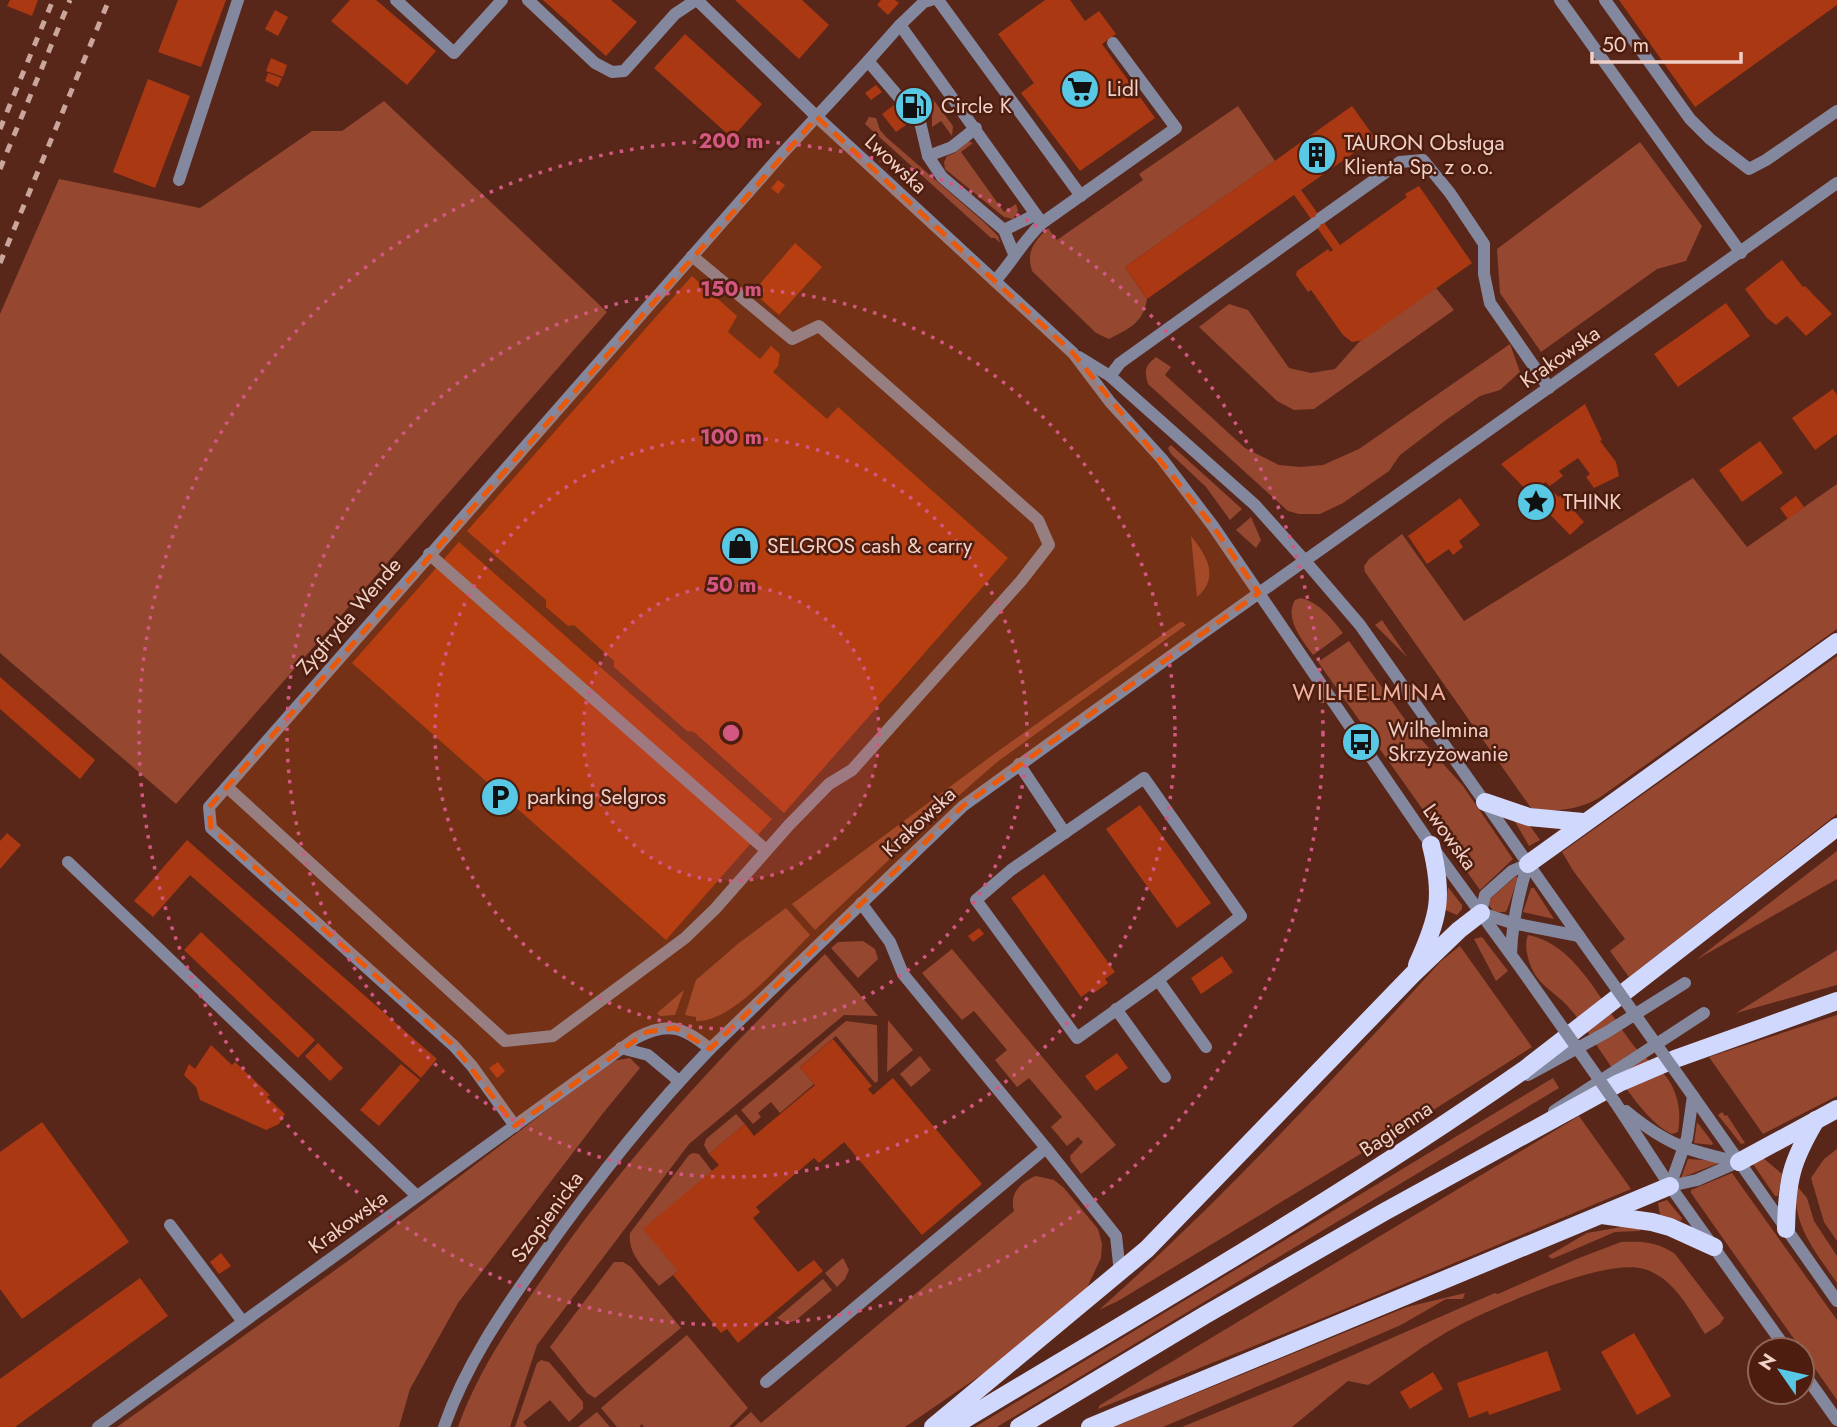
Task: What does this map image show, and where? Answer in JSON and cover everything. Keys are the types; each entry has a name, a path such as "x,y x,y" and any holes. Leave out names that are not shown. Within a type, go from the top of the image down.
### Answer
{"main road":[{"path":"1528,864 1837,642"},
{"path":"1485,802 1529,817 1583,822"},
{"name":"Bagienna","path":"952,1427 1357,1182 1479,1102 1837,827"},
{"path":"1412,975 1434,930 1437,912 1439,890 1431,845"},
{"path":"933,1427 1147,1249 1412,975 1481,913"},
{"path":"1019,1427 1205,1315 1501,1146 1647,1070 1837,1001"},
{"path":"1739,1162 1837,1109"},
{"path":"1786,1229 1790,1172 1816,1120"},
{"path":"1090,1427 1670,1186"},
{"path":"1602,1214 1670,1227 1714,1247"}],"street":[{"path":"179,180 238,0"},
{"path":"396,0 454,53 502,0"},
{"path":"528,0 595,63 612,72 624,71 675,14 696,0"},
{"name":"Lwowska","path":"696,0 817,117 1073,353 1110,402 1162,459 1206,516 1431,845 1511,954 1615,1102 1670,1186 1777,1336"},
{"name":"Zygfryda Wende","path":"515,1126 472,1066 454,1046 211,828 209,807 692,256 900,24 924,2 931,0"},
{"path":"938,0 1081,196"},
{"path":"1560,0 1741,253"},
{"path":"1605,0 1690,119 1704,135 1749,169 1776,154 1837,111"},
{"path":"900,24 1039,219"},
{"path":"1004,229 1039,219 1081,196 1175,128 1113,43"},
{"path":"868,61 920,122 928,156 942,177 1004,229 1014,254"},
{"path":"928,156 952,147 976,128"},
{"path":"1110,376 1120,363 1399,162 1423,160 1484,244 1490,303 1549,388"},
{"name":"Krakowska","path":"98,1427 621,1048 647,1032 660,1028 675,1028 691,1033 710,1049 964,806 1019,764 1837,183"},
{"path":"995,281 1012,261 1014,254 1039,219"},
{"path":"226,787 505,1041 553,1036 685,937 715,909 829,784 852,770 1021,581 1049,545 1038,520 819,326 792,339 692,256"},
{"name":"Lwowska","path":"1073,353 1110,376 1255,505 1360,625 1837,1301"},
{"path":"429,554 766,850"},
{"path":"1019,764 1065,833"},
{"path":"1144,778 1241,916 1077,1038 976,900 1011,870 1065,833 1144,778"},
{"path":"68,862 417,1196"},
{"path":"1528,864 1512,871 1485,895 1481,913 1512,923 1579,936"},
{"path":"1511,954 1512,923 1528,864"},
{"path":"861,903 890,942 903,974 1116,1236 1120,1273"},
{"path":"1158,980 1206,1047"},
{"path":"1479,1102 1607,1032 1685,983"},
{"path":"1116,1009 1165,1077"},
{"path":"1501,1146 1704,1013"},
{"path":"621,1048 649,1055 679,1081"},
{"name":"Szopienicka","path":"444,1427 463,1382 503,1310 586,1191 679,1081 710,1049"},
{"path":"1693,1096 1670,1186 1697,1180 1739,1162"},
{"path":"1615,1102 1655,1134 1739,1162"},
{"path":"766,1382 1046,1148"},
{"path":"170,1225 243,1322"},
{"path":"1816,1391 1837,1420"}],"highlighted area":[{"path":"817,117 1073,353 1213,526 1259,593 963,806 710,1049 675,1028 647,1032 515,1126 454,1046 211,828 209,807"}],"shaded area":[{"path":"932,98 953,126 952,136 941,121 932,127"},
{"path":"384,101 607,312 176,804 0,653 0,314 59,179 200,208 312,131 342,131"},
{"path":"1238,106 1275,161 1125,267 1147,299 1142,314 1129,328 1109,339 1096,333 1032,271 1030,258 1035,242 1048,228 1057,240 1143,180 1139,174"},
{"path":"869,117 876,118 886,137 985,223 998,236 1000,243 991,238 865,124"},
{"path":"968,141 973,143 961,152 1004,212 1016,204 1018,211 1013,219 1004,217 945,169 947,156 955,153"},
{"path":"1640,142 1702,226 1686,261 1657,269 1541,352 1500,293 1497,249"},
{"path":"1436,288 1454,310 1314,409 1294,410 1277,401 1199,327 1229,304 1248,310 1289,368 1311,373 1335,369 1359,342"},
{"path":"1510,344 1520,372 1500,390 1480,396 1400,455 1389,471 1343,503 1320,514 1288,511 1148,384 1146,375 1146,369 1156,357 1171,367 1165,375 1245,448 1279,465 1301,467 1323,465 1359,449"},
{"path":"1171,445 1242,509 1230,520 1206,487 1171,454 1168,448"},
{"path":"1693,478 1747,547 1837,484 1837,629 1599,798 1566,809 1531,808 1365,572 1364,566 1369,559 1402,534 1464,621"},
{"path":"1251,517 1261,540 1256,548 1236,530"},
{"path":"1191,536 1209,566 1208,582 1197,597"},
{"path":"1301,598 1320,608 1343,633 1313,655 1293,621 1292,607 1295,600"},
{"path":"1382,620 1407,657 1375,625"},
{"path":"1180,622 1186,625 997,762 932,819 815,930 792,904 990,757"},
{"path":"1349,641 1411,728 1463,786 1513,859 1480,890 1318,662"},
{"path":"1837,656 1837,814 1629,977 1610,951 1625,939 1562,852"},
{"path":"1514,820 1528,823 1540,840 1529,846"},
{"path":"1837,851 1837,879 1696,960"},
{"path":"1516,876 1518,878 1507,910 1494,912 1489,905 1490,899"},
{"path":"1448,887 1462,905 1457,915 1445,910"},
{"path":"1531,888 1534,888 1554,919 1523,912"},
{"path":"786,908 810,935 757,988 725,1012 710,1019 696,1021 696,1017 685,1015 696,980"},
{"path":"1528,935 1546,941 1576,964 1634,1046 1667,1078 1678,1101 1678,1132 1672,1134 1646,1113 1571,1010 1536,976 1528,956"},
{"path":"1482,937 1508,971 1496,981 1474,939"},
{"path":"863,941 875,949 878,959 858,978 831,948 838,942"},
{"path":"1460,946 1532,1047 1438,1107 1099,1310 1231,1184 1441,961"},
{"path":"952,949 1116,1145 1081,1174 1070,1156 1083,1142 1078,1137 1067,1146 1051,1127 1062,1117 1029,1078 1017,1087 995,1060 1007,1050 974,1011 962,1020 922,973"},
{"path":"1837,950 1837,985 1736,1013"},
{"path":"825,954 878,1016 844,1015 689,1144 537,1345 510,1427 458,1427 475,1386 508,1329 608,1189 712,1068"},
{"path":"684,990 675,1015 660,1016 657,1013"},
{"path":"1837,1015 1837,1096 1763,1134 1709,1057"},
{"path":"846,1021 877,1025 878,1081 875,1083 836,1036 800,1067 814,1084 780,1113 771,1102 758,1113 761,1117 753,1124 741,1110"},
{"path":"888,1021 913,1050 887,1072"},
{"path":"920,1056 931,1070 911,1087 900,1074"},
{"path":"630,1058 640,1068 458,1303 410,1389 399,1427 117,1427 352,1258 612,1061"},
{"path":"1553,1078 1559,1088 997,1427 975,1427"},
{"path":"1722,1112 1727,1115 1745,1143 1741,1144 1718,1115"},
{"path":"736,1114 745,1124 709,1154 704,1145 706,1139"},
{"path":"1579,1116 1631,1189 1098,1409 1100,1405"},
{"path":"1697,1122 1713,1143 1712,1145 1694,1143"},
{"path":"1837,1149 1837,1241 1824,1222 1811,1178 1824,1159"},
{"path":"693,1153 699,1154 712,1171 678,1271 659,1286 634,1255 630,1233"},
{"path":"1762,1157 1782,1174 1778,1196 1775,1196 1753,1164"},
{"path":"1688,1159 1717,1161 1719,1163 1681,1178"},
{"path":"1732,1173 1837,1320 1837,1400 1816,1370 1816,1336 1792,1336 1691,1190"},
{"path":"1036,1176 1054,1180 1064,1188 1098,1229 1102,1244 1101,1258 1084,1294 987,1371 905,1427 734,1427 751,1412 761,1423 1014,1211 1013,1199 1017,1189"},
{"path":"1796,1185 1807,1198 1814,1221 1837,1256 1837,1283 1801,1225"},
{"path":"1667,1200 1682,1218 1681,1221 1660,1215 1658,1203"},
{"path":"1621,1227 1644,1227 1639,1231 1615,1232 1552,1259 1548,1256 1587,1233"},
{"path":"1621,1242 1649,1243 1675,1254 1724,1318 1720,1324 1705,1334 1680,1296 1655,1273 1627,1267 1604,1270 1523,1296 1458,1326 1368,1385 1348,1381 1292,1427 1182,1427 1495,1293"},
{"path":"843,1258 849,1270 837,1287 825,1273"},
{"path":"614,1262 623,1262 631,1267 681,1328 595,1398 587,1393 550,1347"},
{"path":"823,1279 832,1290 795,1321 786,1323 777,1318"},
{"path":"1465,1293 1463,1299 1446,1299 1401,1325 1163,1427 1114,1427 1407,1307"},
{"path":"687,1335 748,1408 729,1427 644,1427 642,1424 639,1427 617,1427 601,1408"},
{"path":"541,1360 549,1362 583,1402 583,1409 569,1422 550,1400 523,1422 527,1427 515,1427 537,1363"},
{"path":"597,1412 610,1427 578,1427"}],"building":[{"path":"10,0 38,0 32,16 7,6"},
{"path":"178,0 226,0 201,67 158,52"},
{"path":"350,0 376,0 436,51 407,85 331,21"},
{"path":"543,0 611,0 637,22 606,56"},
{"path":"735,0 802,0 829,25 799,59"},
{"path":"881,0 895,0 899,3 888,15 877,5"},
{"name":"Lidl","path":"1045,0 1070,0 1085,21 1099,11 1116,34 1102,44 1155,118 1080,171 1021,93 1034,83 998,34"},
{"path":"1619,0 1837,0 1837,5 1695,107"},
{"path":"275,10 288,17 278,36 265,29"},
{"path":"685,34 762,104 732,138 654,68"},
{"path":"271,58 287,65 283,77 266,71"},
{"path":"268,73 282,78 278,87 265,81"},
{"path":"148,79 190,96 155,188 113,172"},
{"path":"876,85 882,92 871,100 865,93"},
{"path":"917,88 931,107 896,132 882,114"},
{"path":"1352,106 1375,138 1301,190 1340,245 1419,186 1472,263 1363,340 1352,342 1343,335 1311,290 1308,292 1296,275 1297,271 1328,249 1330,252 1333,250 1294,195 1147,299 1125,267"},
{"path":"778,180 785,185 778,194 771,188"},
{"path":"795,243 822,267 779,315 753,292"},
{"path":"1782,260 1803,287 1832,314 1806,336 1787,316 1776,325 1767,318 1745,289"},
{"name":"SELGROS cash & carry","path":"692,276 737,316 728,332 760,359 771,346 780,354 778,366 773,372 827,419 838,407 1008,558 784,813 694,732 687,731 614,667 614,661 574,625 568,626 546,607 546,600 467,531"},
{"path":"1726,303 1750,336 1678,387 1654,354"},
{"path":"1833,389 1837,395 1837,434 1815,450 1792,418"},
{"path":"1585,404 1602,440 1600,441 1616,462 1619,476 1594,488 1586,477 1590,474 1578,458 1559,471 1563,476 1554,483 1549,486 1546,482 1540,486 1559,497 1563,493 1570,500 1567,503 1584,522 1570,535 1501,464"},
{"path":"1760,441 1783,473 1742,502 1719,470"},
{"path":"1796,496 1804,507 1788,519 1780,508"},
{"path":"1460,498 1480,525 1459,541 1463,547 1453,555 1449,549 1427,564 1408,536"},
{"path":"459,542 772,819 666,940 352,663"},
{"path":"0,677 95,760 80,779 0,709"},
{"path":"1140,805 1211,903 1177,928 1106,829"},
{"path":"7,833 21,845 0,869 0,841"},
{"path":"187,840 437,1059 421,1078 190,875 153,917 134,901"},
{"path":"1044,874 1115,972 1105,979 1108,983 1094,993 1091,990 1081,997 1011,898"},
{"path":"979,928 984,934 973,942 968,936"},
{"path":"201,932 315,1040 298,1058 184,950"},
{"path":"1222,956 1233,972 1201,994 1191,978"},
{"path":"833,1039 872,1086 868,1089 873,1095 893,1078 982,1184 922,1235 844,1142 819,1163 814,1158 756,1207 760,1212 753,1218 798,1272 814,1260 823,1271 738,1343 727,1329 721,1333 673,1275 678,1271 643,1229 719,1165 709,1154 745,1124 754,1136 815,1085 800,1067"},
{"path":"318,1043 343,1068 330,1081 305,1056"},
{"path":"211,1045 232,1065 235,1062 270,1095 267,1097 285,1114 279,1124 266,1130 200,1100 196,1087 184,1075 189,1064 195,1069"},
{"path":"1117,1053 1128,1068 1096,1091 1085,1076"},
{"path":"498,1062 505,1071 497,1078 489,1068"},
{"path":"401,1064 420,1080 379,1126 360,1110"},
{"path":"42,1122 129,1242 22,1319 0,1289 0,1152"},
{"path":"221,1253 231,1266 219,1274 210,1262"},
{"path":"140,1278 168,1316 15,1427 0,1427 0,1379"},
{"path":"1634,1333 1671,1396 1637,1415 1601,1352"},
{"path":"1547,1351 1561,1390 1489,1415 1488,1411 1469,1418 1457,1383"},
{"path":"1433,1372 1443,1389 1410,1409 1400,1392"}],"railway":[{"path":"0,129 53,0"},
{"path":"0,169 70,0"},
{"path":"0,263 109,0"}],"place":[{"name":"Lidl","path":"1080,89"},
{"name":"Circle K","path":"914,106"},
{"name":"TAURON Obsługa Klienta Sp. z o.o.","path":"1317,155"},
{"name":"THINK","path":"1536,502"},
{"name":"SELGROS cash & carry","path":"740,546"},
{"name":"Wilhelmina Skrzyżowanie","path":"1361,742"},
{"name":"parking Selgros","path":"500,797"}],"district":[{"name":"WILHELMINA","path":"1370,692"}]}
